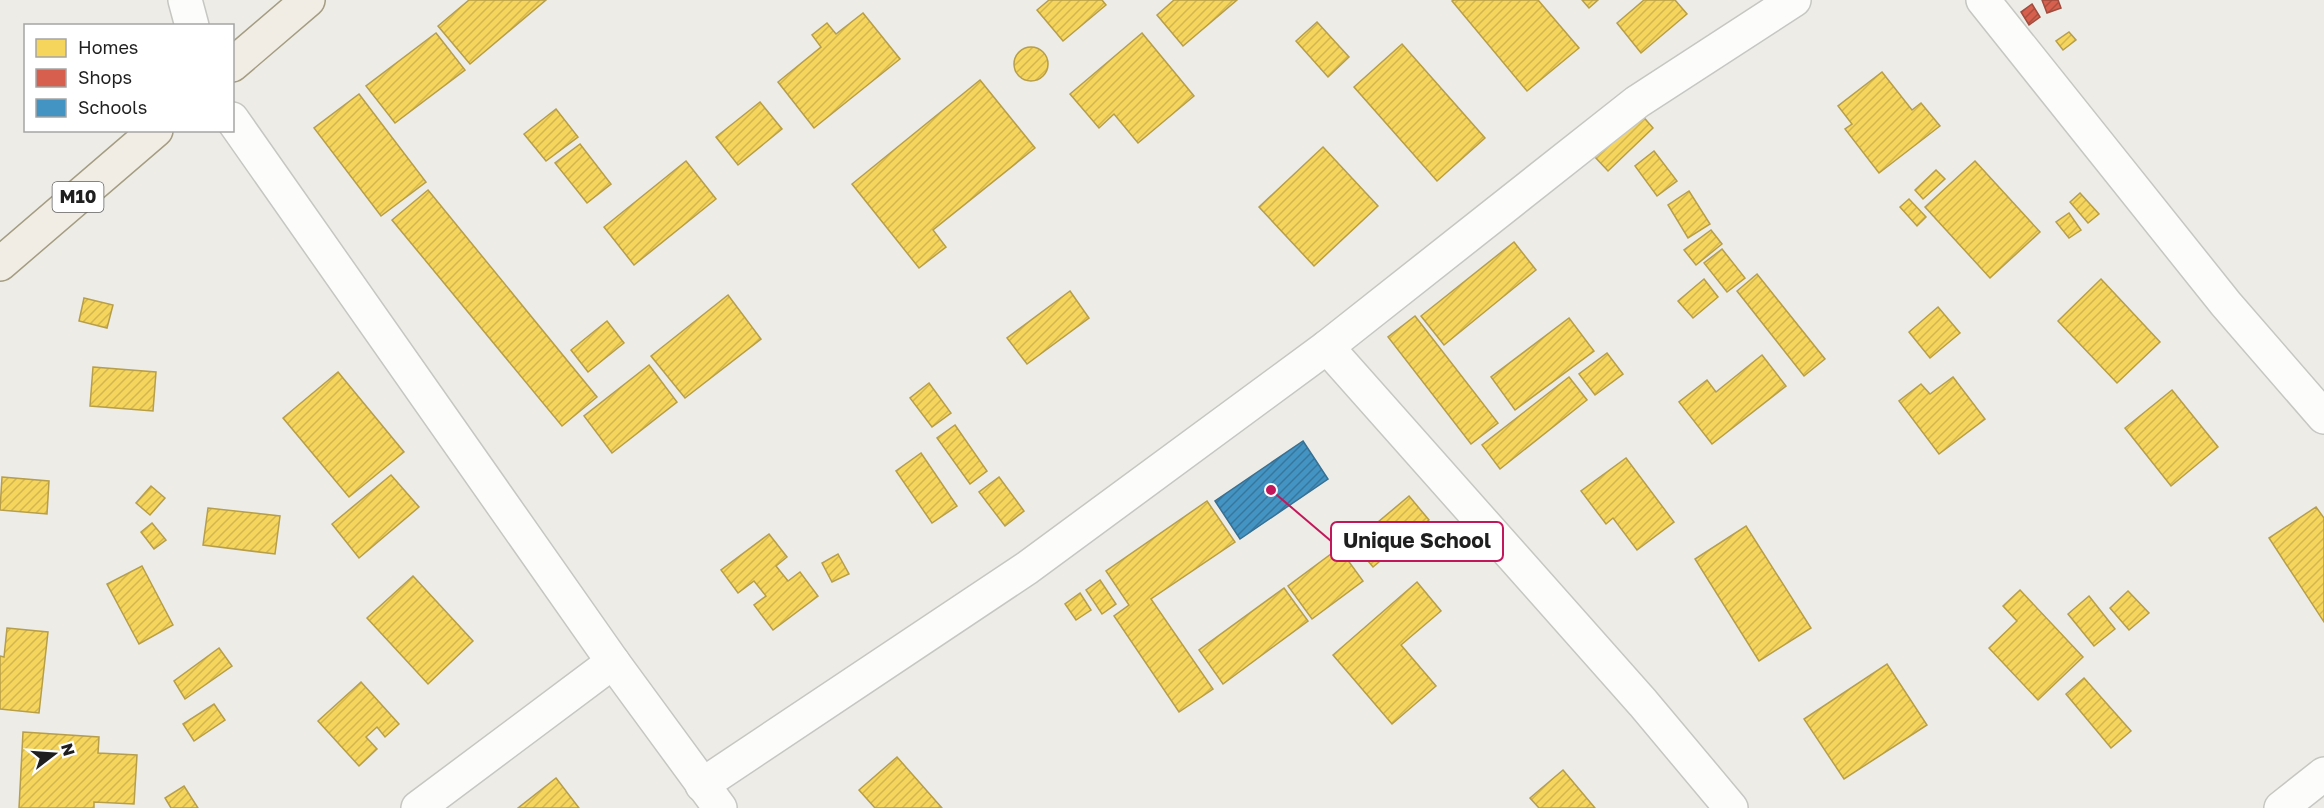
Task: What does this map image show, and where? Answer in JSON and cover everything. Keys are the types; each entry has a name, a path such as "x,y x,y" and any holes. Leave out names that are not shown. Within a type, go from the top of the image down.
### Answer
{"main road":[{"path":"234,63 308,0"},
{"name":"M10","path":"0,264 154,132"}],"street":[{"path":"185,0 191,24"},
{"path":"234,122 613,662 711,797 1027,568 1327,346 1637,102 1794,0"},
{"path":"1983,0 2226,304 2324,417"},
{"path":"1327,346 1643,703 1731,808"},
{"path":"418,808 613,662"},
{"path":"2281,808 2324,774"}],"building: Homes":[{"path":"469,0 546,0 470,64 438,26"},
{"path":"1049,0 1102,0 1106,5 1063,41 1037,10"},
{"path":"1174,0 1237,0 1183,46 1157,15"},
{"path":"1538,0 1579,48 1527,91 1452,1"},
{"path":"1582,0 1598,0 1589,8"},
{"path":"1644,0 1675,0 1687,14 1641,53 1617,23"},
{"path":"863,13 900,59 814,128 778,82 821,47 812,35 827,23 836,34"},
{"path":"1317,22 1349,57 1328,77 1296,41"},
{"path":"2069,32 2076,40 2063,50 2056,41"},
{"path":"436,33 465,70 395,123 366,86"},
{"path":"1142,33 1194,96 1138,143 1114,114 1099,128 1070,94"},
{"path":"1402,44 1485,138 1437,181 1354,87"},
{"path":"1031,47 1043,52 1048,64 1043,76 1031,81 1019,76 1014,64 1019,52"},
{"path":"1882,72 1912,110 1921,103 1940,126 1879,173 1845,129 1852,124 1838,106"},
{"path":"980,80 1035,148 933,230 946,247 919,268 852,184"},
{"path":"359,94 426,182 381,216 314,128"},
{"path":"760,102 782,129 738,165 716,137"},
{"path":"556,109 578,137 546,161 524,134"},
{"path":"1640,113 1653,128 1608,171 1594,156"},
{"path":"580,144 611,184 587,203 555,163"},
{"path":"1323,147 1378,206 1314,266 1259,207"},
{"path":"1654,151 1677,181 1657,196 1635,166"},
{"path":"686,161 716,199 634,265 604,227"},
{"path":"1975,161 2040,232 1990,278 1925,207"},
{"path":"1936,170 1945,179 1923,199 1915,190"},
{"path":"428,190 597,397 562,426 392,220"},
{"path":"1689,191 1710,224 1688,238 1668,205"},
{"path":"2080,193 2099,214 2088,223 2070,202"},
{"path":"1909,199 1926,217 1917,226 1900,207"},
{"path":"2069,213 2081,230 2069,238 2056,222"},
{"path":"1711,230 1722,244 1696,265 1684,250"},
{"path":"1514,242 1536,270 1444,345 1421,316"},
{"path":"1722,249 1745,278 1727,292 1704,263"},
{"path":"1757,274 1825,359 1804,376 1737,291"},
{"path":"1704,279 1718,297 1693,318 1678,301"},
{"path":"2101,279 2160,342 2117,383 2058,321"},
{"path":"1070,291 1089,318 1027,364 1007,338"},
{"path":"728,295 761,339 685,398 651,356"},
{"path":"84,298 113,305 107,328 79,321"},
{"path":"1938,307 1960,333 1930,358 1909,332"},
{"path":"1415,316 1498,423 1471,444 1388,337"},
{"path":"1569,318 1594,351 1515,410 1491,377"},
{"path":"607,321 624,343 588,372 571,350"},
{"path":"1607,353 1623,374 1595,395 1579,374"},
{"path":"1762,355 1786,386 1712,444 1679,402 1707,380 1716,392"},
{"path":"649,365 677,402 612,453 584,416"},
{"path":"93,367 156,372 153,411 90,406"},
{"path":"338,372 404,452 349,497 283,418"},
{"path":"1569,377 1587,400 1500,469 1482,445"},
{"path":"1953,377 1985,419 1939,454 1899,401 1921,384 1930,394"},
{"path":"929,383 951,413 932,427 910,398"},
{"path":"2172,390 2218,447 2171,486 2125,428"},
{"path":"955,425 987,471 970,484 937,438"},
{"path":"921,453 957,506 932,523 896,471"},
{"path":"1626,458 1674,522 1637,550 1613,518 1606,524 1581,491"},
{"path":"391,475 419,507 359,558 332,524"},
{"path":"2,477 49,481 47,514 0,510"},
{"path":"999,477 1024,511 1005,526 979,492"},
{"path":"151,486 165,498 150,515 136,503"},
{"path":"1409,496 1429,520 1373,567 1353,543"},
{"path":"1207,501 1235,542 1151,599 1213,689 1179,712 1114,616 1129,605 1106,571"},
{"path":"2316,507 2324,518 2324,622 2269,538"},
{"path":"208,508 280,516 275,554 203,545"},
{"path":"152,523 166,540 154,549 141,532"},
{"path":"1746,526 1811,628 1759,661 1695,559"},
{"path":"769,534 787,557 776,566 788,581 800,572 818,596 773,630 754,605 766,596 754,581 738,593 721,570"},
{"path":"1339,548 1363,581 1312,619 1288,586"},
{"path":"838,554 849,574 832,582 822,563"},
{"path":"142,566 173,625 139,644 107,584"},
{"path":"413,576 473,641 428,684 367,618"},
{"path":"1100,580 1116,604 1102,614 1086,590"},
{"path":"1417,582 1441,611 1401,645 1436,686 1392,724 1333,655"},
{"path":"1284,588 1308,621 1223,684 1199,650"},
{"path":"2020,590 2083,657 2038,700 1989,648 2017,621 2003,606"},
{"path":"2128,591 2149,613 2129,630 2110,608"},
{"path":"1080,593 1091,610 1076,620 1065,604"},
{"path":"2089,596 2115,629 2094,646 2068,614"},
{"path":"7,628 48,632 39,713 0,709 0,656 4,657"},
{"path":"219,648 232,666 185,699 174,681"},
{"path":"1887,664 1927,725 1844,779 1804,719"},
{"path":"2084,678 2131,731 2111,748 2066,694"},
{"path":"361,682 399,724 385,737 377,727 366,737 377,749 359,766 318,721"},
{"path":"214,704 225,720 194,741 183,724"},
{"path":"23,732 99,737 98,753 137,755 134,804 94,802 94,808 19,808"},
{"path":"897,757 942,808 875,808 859,790"},
{"path":"1563,770 1595,808 1539,808 1530,798"},
{"path":"556,778 579,808 518,808"},
{"path":"184,786 198,808 171,808 165,798"}],"building: Shops":[{"path":"2042,0 2058,0 2061,8 2047,13"},
{"path":"2032,4 2040,17 2029,25 2021,12"}],"building: Schools":[{"path":"1303,441 1328,479 1240,539 1215,501"}],"place":[{"name":"Unique School","path":"1271,490"}]}
